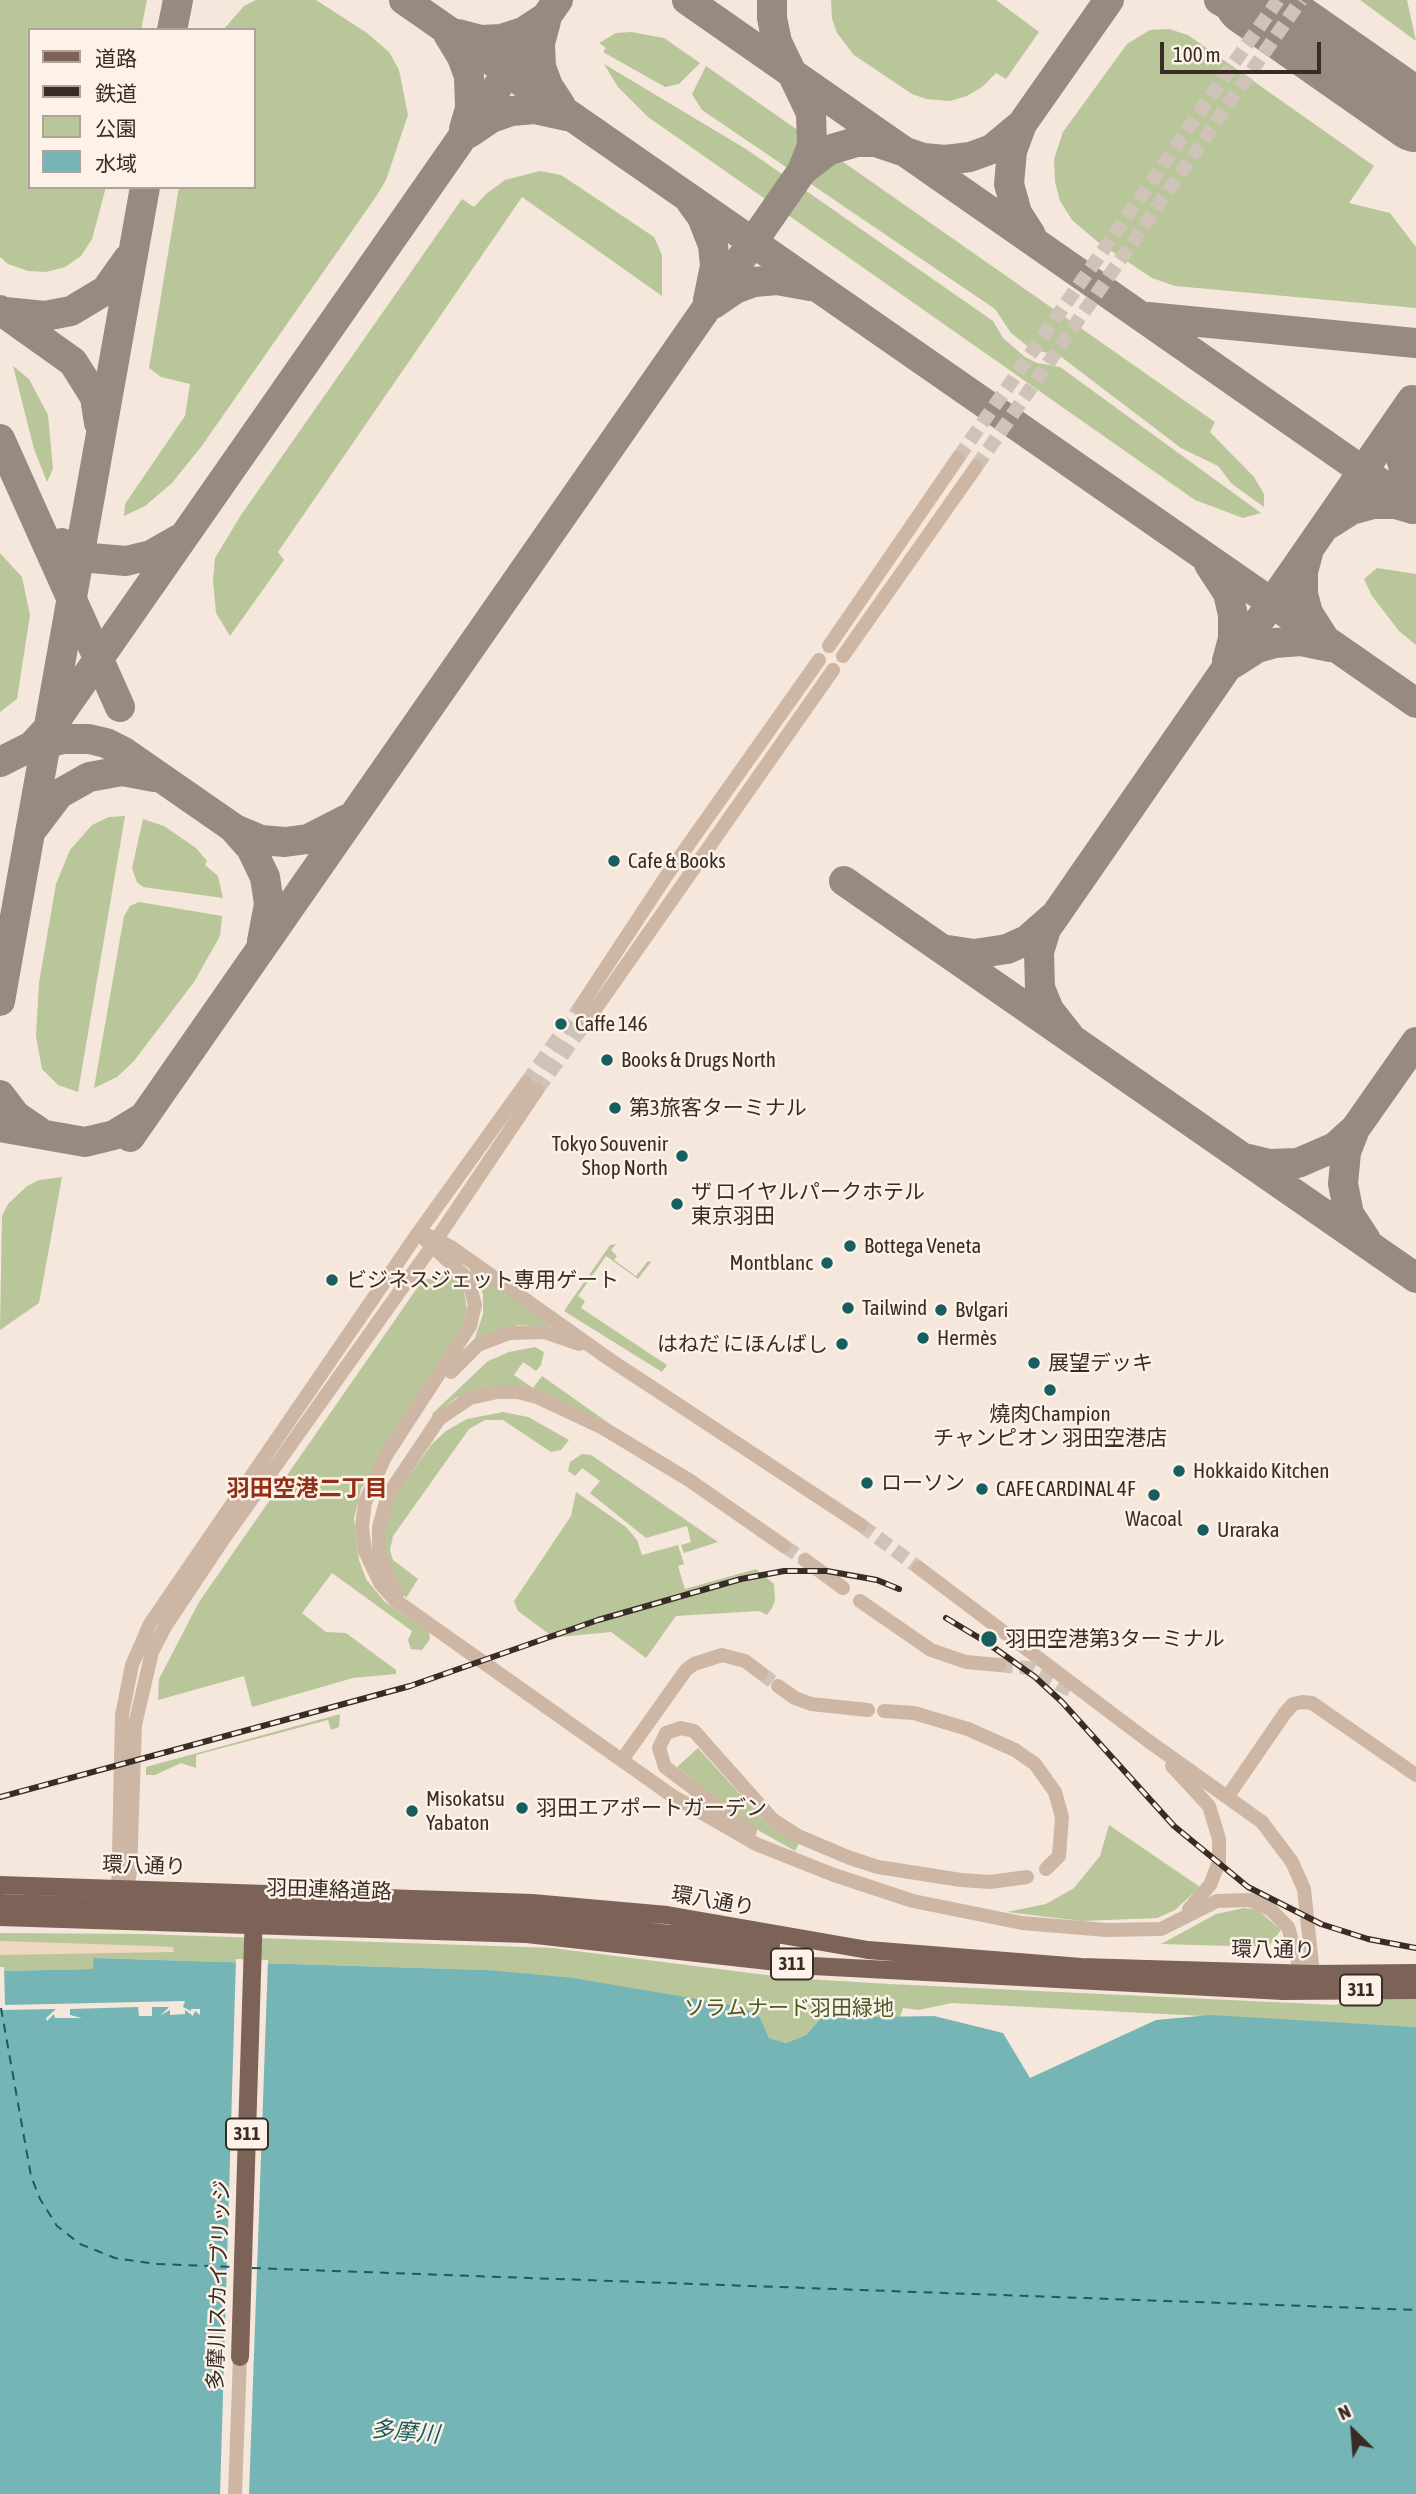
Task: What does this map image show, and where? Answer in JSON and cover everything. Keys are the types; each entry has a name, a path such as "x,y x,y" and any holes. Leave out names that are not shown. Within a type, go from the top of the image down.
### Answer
{"main road":[{"name":"環八通り","path":"0,1885 532,1903 667,1915 865,1950 1081,1967 1307,1980"},
{"name":"羽田連絡道路","path":"0,1903 534,1919 655,1931"},
{"name":"多摩川スカイブリッジ","path":"240,2357 254,1910"},
{"name":"環八通り","path":"0,1917 564,1937 813,1966 1307,1980 1416,1973"},
{"path":"655,1931 788,1947 865,1950"},
{"path":"655,1931 813,1966"},
{"name":"311","path":"1307,1980 1416,1990"}],"street":[{"path":"829,646 958,458"},
{"path":"843,656 976,467"},
{"path":"580,1007 682,853 819,660"},
{"path":"587,1021 833,670"},
{"path":"121,1920 122,1715 132,1665 141,1644 163,1604 418,1233 532,1087 434,1242 220,1544 152,1652 135,1725 122,1888"},
{"path":"418,1233 861,1525"},
{"path":"380,1470 385,1457 473,1319 475,1297 468,1279 434,1242"},
{"path":"609,1359 569,1339 544,1332 509,1333 487,1340 458,1363 380,1470 369,1490 362,1513 365,1551 380,1583 411,1611 622,1760 711,1820 755,1844 872,1888 960,1913 1066,1928 1142,1929 1172,1926 1217,1901 1250,1900 1270,1909 1288,1927 1307,1980"},
{"path":"411,1611 392,1585 381,1559 378,1534 383,1507 395,1483 439,1419 470,1398 489,1393 529,1395 603,1427 689,1480 784,1546"},
{"path":"805,1560 843,1588"},
{"path":"919,1568 1147,1741 1262,1822 1292,1863 1304,1889 1307,1980"},
{"path":"860,1601 931,1650 966,1662 999,1665"},
{"path":"622,1760 686,1670 694,1664 722,1655 745,1661 761,1673"},
{"path":"778,1686 795,1698 811,1704 868,1710"},
{"path":"1076,1693 1096,1703"},
{"path":"1228,1796 1285,1713 1293,1704 1302,1702 1312,1703 1416,1774"},
{"path":"884,1711 914,1713 968,1729 1015,1751 1035,1764 1049,1781 1061,1807 1062,1846 1053,1865 1046,1869"},
{"path":"776,1851 665,1766 659,1748 666,1733 681,1728 694,1731 773,1820 816,1844 878,1867 961,1880 990,1882 1027,1877"},
{"path":"1142,1929 1174,1918 1195,1904 1210,1885 1220,1851 1217,1826 1209,1806 1147,1741"},
{"name":"多摩川スカイブリッジ","path":"235,2494 240,2357"}],"green space":[{"path":"0,0 147,0 141,28 28,28 28,189 105,189 92,239 81,256 65,267 46,272 28,271 8,264 0,257"},
{"path":"256,0 316,0 367,33 389,52 399,70 408,115 386,180 375,198 201,447 172,483 145,506 124,516 125,504 185,416 190,384 161,377 149,368 179,189 256,189 256,28 225,28 244,6"},
{"path":"831,0 996,0 1039,32 1006,79 996,73 982,87 967,96 950,101 926,99 912,94 854,55 837,33 832,19"},
{"path":"1360,0 1407,0 1416,41"},
{"path":"1169,29 1188,35 1374,166 1349,203 1390,213 1416,247 1416,308 1175,286 1152,278 1098,242 1072,220 1060,201 1055,182 1054,159 1063,132 1127,44 1150,30"},
{"path":"631,32 664,38 700,63 679,84 665,87 603,52 606,48 599,43 616,33"},
{"path":"604,64 746,149 993,321 1003,338 1025,357 1037,363 1060,367 1261,513 1243,518 1195,500 648,117 618,87"},
{"path":"706,66 1215,422 1210,432 1254,477 1264,494 1264,507 1232,484 1218,466 1181,448 1060,356 1031,349 1011,333 995,309 702,110 692,94"},
{"path":"540,171 561,175 654,237 662,255 662,296 522,197 278,552 284,560 230,636 216,613 213,580 215,558 241,515 462,199 474,207 505,180"},
{"path":"13,366 29,379 48,415 53,469 47,482 34,449"},
{"path":"0,553 22,577 30,615 17,699 0,712"},
{"path":"1377,568 1416,574 1416,645 1399,631 1372,596 1364,579"},
{"path":"125,816 78,1092 58,1085 42,1069 36,1036 39,983 56,884 70,850 92,825 109,817"},
{"path":"143,819 164,826 196,848 207,861 205,865 218,876 223,898 143,887 137,882 132,868"},
{"path":"139,902 222,916 220,936 194,982 134,1061 117,1077 94,1088 124,916 130,906"},
{"path":"62,1177 39,1303 0,1330 2,1216 8,1204 27,1186 39,1180"},
{"path":"616,1244 611,1250 617,1256 614,1260 636,1276 648,1261 651,1262 638,1279 606,1256 578,1296 585,1301 581,1308 667,1365 662,1372 564,1311 610,1245"},
{"path":"451,1255 556,1327 518,1325 474,1341 483,1314 483,1294 469,1268"},
{"path":"448,1272 463,1287 467,1309 464,1323 361,1489 354,1519 359,1560 366,1579 385,1602 429,1632 430,1639 422,1650 411,1649 408,1640 412,1631 332,1573 302,1613 326,1632 346,1633 396,1670 396,1674 353,1678 252,1707 244,1676 158,1700 159,1679 199,1602 422,1281"},
{"path":"535,1347 544,1352 541,1365 536,1371 523,1362 514,1375 533,1388 542,1376 617,1429 544,1393 493,1386 456,1398 433,1416 432,1414 488,1361 509,1352"},
{"path":"503,1412 528,1417 569,1440 561,1450 551,1452 503,1420 485,1420 469,1429 393,1536 390,1550 393,1560 418,1579 406,1598 395,1582 383,1540 389,1509 396,1495 431,1445 446,1431 467,1419"},
{"path":"582,1454 591,1455 718,1542 684,1553 681,1545 691,1542 687,1526 646,1538 590,1493 600,1481 582,1468 575,1476 568,1471 570,1462"},
{"path":"576,1492 626,1527 637,1540 642,1555 678,1545 684,1564 678,1566 685,1589 756,1569 774,1584 775,1600 772,1608 767,1615 759,1611 676,1616 646,1658 611,1632 559,1637 549,1634 518,1611 514,1601 571,1516"},
{"path":"340,1714 339,1727 331,1730 328,1720 196,1755 196,1768 181,1763 155,1775 146,1775 146,1767"},
{"path":"698,1748 768,1825 799,1843 795,1851 756,1829 677,1767"},
{"path":"1109,1825 1200,1887 1175,1910 1157,1918 1082,1921 1007,1912 1046,1904 1074,1888 1100,1856"},
{"path":"1244,1908 1258,1910 1281,1930 1268,1947 1161,1944 1216,1914"},
{"name":"ソラムナード羽田緑地","path":"0,1933 142,1934 552,1948 790,1978 889,1984 1336,2005 1355,1999 1416,1999 1416,2027 952,2003 919,2010 903,2008 900,2017 821,2018 806,2035 786,2043 769,2038 760,2017 488,1970 95,1958 94,1969 0,1971"}],"shaded area":[{"path":"0,1941 173,1947 174,1952 0,1955"}],"water":[{"name":"多摩川","path":"94,1958 488,1970 573,1978 743,2007 760,2017 769,2038 786,2043 806,2035 821,2018 934,2016 1003,2033 1030,2078 1156,2020 1210,2015 1416,2027 1416,2494 0,2494 0,1971 93,1969"}],"pier":[{"path":"236,1959 268,1960 249,2494 220,2494"},
{"path":"0,1967 4,1967 5,2005 185,2001 183,2007 191,2011 200,2009 200,2015 195,2011 193,2016 185,2010 185,2014 170,2015 170,2010 160,2016 169,2007 152,2007 152,2016 139,2016 138,2007 70,2009 70,2015 82,2018 55,2018 54,2014 47,2021 46,2018 56,2009 0,2010"}],"ferry route":[{"path":"1,2008 31,2176 40,2199 57,2226 80,2244 115,2258 156,2264 236,2267"},
{"path":"252,2268 1416,2310"}],"taxiway":[{"path":"172,28 178,0"},
{"path":"404,0 1416,703"},
{"path":"0,762 32,746 56,720 558,0"},
{"path":"687,0 1416,508"},
{"path":"130,1137 802,171 812,146 811,113 777,42 772,18 772,0"},
{"path":"802,171 829,150 856,142 876,142 923,158 946,160 970,157 992,149 1022,124 1109,0"},
{"path":"1219,0 1358,75"},
{"path":"458,34 481,40 501,39 523,32 543,19"},
{"path":"546,21 540,43 541,67 548,86 561,106"},
{"path":"448,34 462,57 469,76 470,108 464,129"},
{"path":"469,133 491,118 511,111 535,109 567,116"},
{"path":"1022,124 1012,151 1009,184 1017,213 1031,235"},
{"path":"0,1001 145,189"},
{"path":"691,202 702,217 713,245 715,266 708,300"},
{"path":"5,312 45,316 71,311 106,290 128,259"},
{"path":"713,304 735,289 754,282 777,280 810,286"},
{"path":"0,310 73,362 95,397 99,423"},
{"path":"1148,317 1416,343"},
{"path":"1071,1038 1049,1010 1040,988 1039,952 1046,929 1412,400"},
{"path":"1407,412 1401,434 1401,458 1416,499"},
{"path":"0,439 120,707"},
{"path":"1329,524 1351,510 1373,504 1396,504 1413,509"},
{"path":"62,543 91,558 126,561 151,555 179,539"},
{"path":"1308,553 1303,572 1303,594 1308,613 1324,638"},
{"path":"1209,564 1228,593 1233,615 1233,639 1227,661"},
{"path":"1232,664 1257,648 1275,643 1301,641 1330,647"},
{"path":"31,748 62,739 89,739 106,743 124,752 235,829 261,840 285,842 308,839 347,819"},
{"path":"34,827 59,794 89,777 122,771 154,777"},
{"path":"235,830 251,848 265,877 269,904 262,941"},
{"path":"844,881 1416,1278"},
{"path":"948,950 974,954 1007,949 1027,940 1052,918"},
{"path":"1249,1159 1269,1164 1298,1163 1335,1147 1355,1129 1416,1042"},
{"path":"0,1095 16,1116 38,1131"},
{"path":"0,1127 85,1142 114,1135 142,1118"},
{"path":"1355,1129 1346,1152 1343,1184 1349,1214 1366,1240"}],"runway":[{"path":"1250,0 1416,116"}],"tunnel":[{"path":"958,458 1278,0"},
{"path":"976,467 1301,0"},
{"path":"526,1083 580,1007"},
{"path":"537,1090 587,1021"},
{"path":"861,1525 919,1568"},
{"path":"784,1546 805,1560"},
{"path":"999,1665 1028,1668 1076,1693"},
{"path":"761,1673 778,1686"}],"railway":[{"path":"0,1797 410,1686 598,1620 741,1579 784,1571 827,1571 877,1580 899,1589"},
{"path":"946,1618 1035,1677 1062,1702 1174,1826 1248,1887 1321,1924 1368,1939 1416,1948"}],"place":[{"name":"Cafe & Books","path":"614,861"},
{"name":"Caffe 146","path":"561,1024"},
{"name":"Books & Drugs North","path":"607,1060"},
{"name":"第3旅客ターミナル","path":"615,1108"},
{"name":"Tokyo Souvenir Shop North","path":"682,1156"},
{"name":"ザ ロイヤルパークホテル 東京羽田","path":"677,1204"},
{"name":"Bottega Veneta","path":"850,1246"},
{"name":"Montblanc","path":"827,1263"},
{"name":"ビジネスジェット専用ゲート","path":"332,1280"},
{"name":"Tailwind","path":"848,1308"},
{"name":"Bvlgari","path":"941,1310"},
{"name":"Hermès","path":"923,1338"},
{"name":"はねだ にほんばし","path":"842,1344"},
{"name":"展望デッキ","path":"1034,1363"},
{"name":"燒肉Champion チャンピオン 羽田空港店","path":"1050,1390"},
{"name":"Hokkaido Kitchen","path":"1179,1471"},
{"name":"ローソン","path":"867,1483"},
{"name":"CAFE CARDINAL 4F","path":"982,1489"},
{"name":"Wacoal","path":"1154,1495"},
{"name":"Uraraka","path":"1203,1530"},
{"name":"羽田空港第3ターミナル","path":"989,1639"},
{"name":"羽田エアポートガーデン","path":"522,1808"},
{"name":"Misokatsu Yabaton","path":"412,1811"}],"district":[{"name":"羽田空港二丁目","path":"307,1489"}]}
